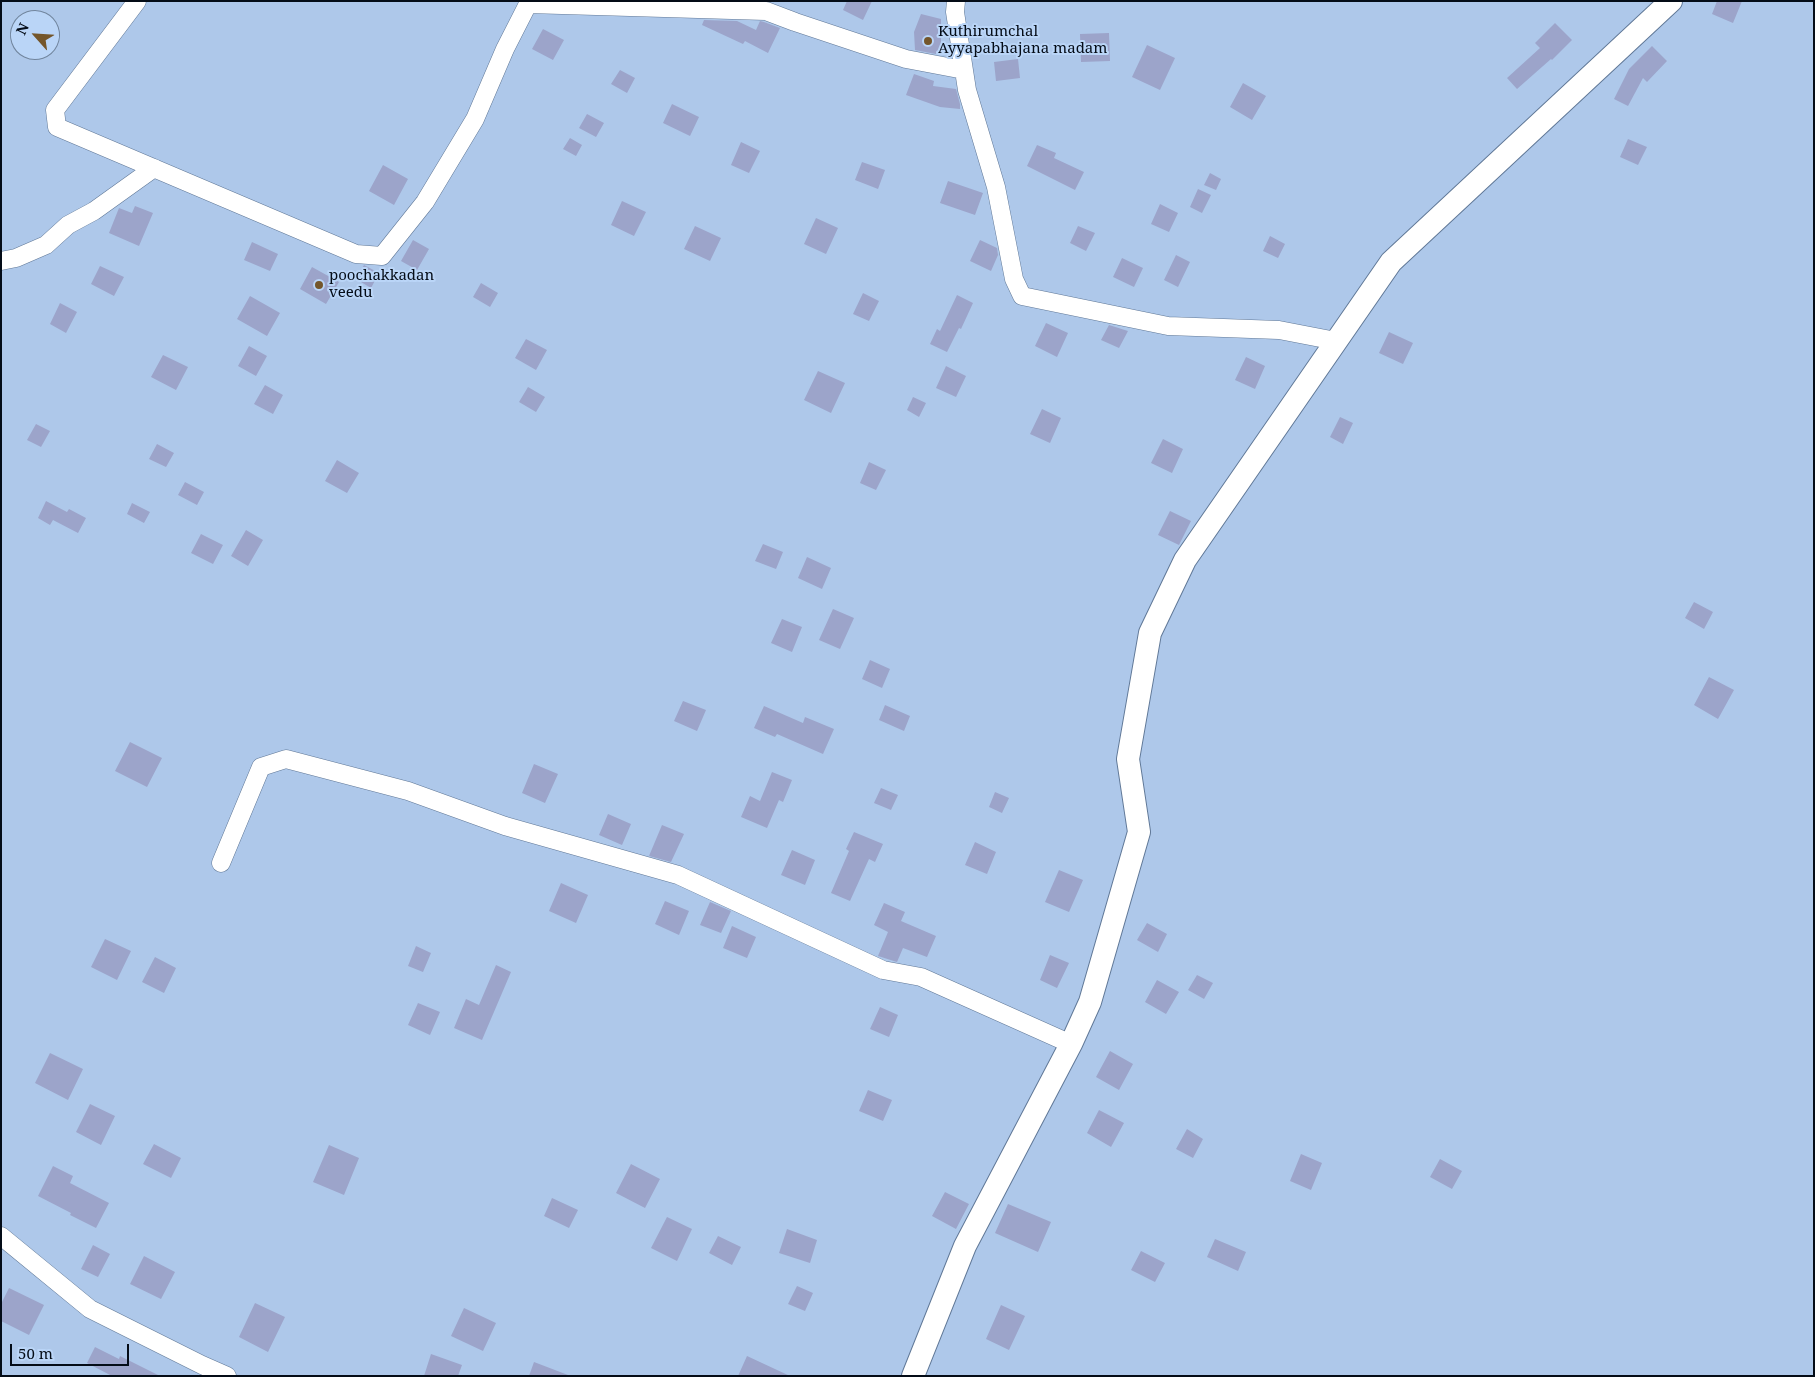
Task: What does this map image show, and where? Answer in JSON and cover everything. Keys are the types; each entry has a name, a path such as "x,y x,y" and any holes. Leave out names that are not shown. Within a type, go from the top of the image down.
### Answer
{"street":[{"path":"137,1 54,110 56,127 356,254 382,256 425,202 474,119 505,49 528,4 766,11 906,59 964,70"},
{"path":"956,1 955,12 968,90 996,187 1014,279 1022,296 1168,326 1279,330 1336,340"},
{"path":"913,1376 966,1246 1071,1044 1090,1002 1140,832 1128,759 1150,633 1185,560 1391,262 1671,1"},
{"path":"1,261 16,258 46,245 68,225 94,211 154,168"},
{"path":"220,862 261,767 286,759 408,791 505,826 678,875 883,970 921,977 1071,1044"},
{"path":"1,1236 90,1309 227,1376"}],"building":[{"path":"847,1 872,1 863,20 843,10"},
{"path":"1717,1 1742,1 1733,23 1712,14"},
{"name":"Kuthirumchal Ayyapabhajana madam","path":"921,14 941,19 941,55 915,50 914,32"},
{"path":"704,20 737,21 756,30 760,21 780,28 768,53 745,41 743,44 702,25"},
{"path":"1555,23 1572,40 1552,60 1517,89 1507,78 1540,48 1535,43"},
{"path":"543,29 564,40 553,60 532,49"},
{"path":"1109,33 1110,61 1081,62 1080,34"},
{"path":"1147,45 1175,58 1160,90 1132,77"},
{"path":"1652,46 1667,61 1647,82 1643,78 1628,106 1614,99 1629,69"},
{"path":"1018,59 1020,78 996,81 994,62"},
{"path":"620,70 635,78 627,93 611,84"},
{"path":"914,74 934,81 933,86 956,89 960,109 940,107 906,95"},
{"path":"1243,83 1266,96 1252,120 1230,107"},
{"path":"672,104 699,117 690,136 663,123"},
{"path":"587,114 604,123 596,137 579,128"},
{"path":"570,138 582,145 576,156 563,149"},
{"path":"1628,139 1647,147 1638,165 1620,157"},
{"path":"741,142 760,151 749,173 731,165"},
{"path":"1037,145 1056,153 1054,158 1084,172 1075,190 1027,166"},
{"path":"862,162 885,170 878,189 855,180"},
{"path":"383,165 408,179 394,205 369,191"},
{"path":"1210,173 1221,179 1216,190 1204,185"},
{"path":"948,181 983,193 975,215 940,203"},
{"path":"1198,189 1211,195 1202,213 1190,207"},
{"path":"622,201 646,212 634,236 611,225"},
{"path":"1160,204 1178,213 1169,232 1151,224"},
{"path":"135,206 153,213 139,246 109,233 119,208 132,213"},
{"path":"816,218 838,228 826,254 804,244"},
{"path":"695,226 721,238 710,261 684,249"},
{"path":"1078,226 1095,233 1086,251 1070,243"},
{"path":"1270,236 1285,244 1278,258 1263,251"},
{"path":"413,240 429,249 417,270 401,261"},
{"path":"980,240 997,248 998,255 991,271 970,261"},
{"path":"252,242 278,254 270,271 244,260"},
{"path":"1176,255 1190,262 1178,287 1164,280"},
{"path":"1122,258 1143,268 1134,287 1113,277"},
{"path":"364,265 379,273 371,288 356,279"},
{"path":"100,266 124,277 114,296 91,284"},
{"name":"poochakkadan veedu","path":"312,267 339,282 326,304 300,289"},
{"path":"481,283 498,293 490,307 473,297"},
{"path":"863,293 879,301 869,321 853,314"},
{"path":"957,295 973,303 961,329 959,328 947,352 930,344 937,329 940,331"},
{"path":"250,296 280,313 267,336 237,319"},
{"path":"60,303 77,312 66,333 50,324"},
{"path":"1046,323 1068,333 1057,357 1035,346"},
{"path":"1109,325 1128,331 1119,348 1101,340"},
{"path":"1389,332 1413,343 1403,364 1379,353"},
{"path":"526,339 547,350 536,370 515,358"},
{"path":"249,346 267,356 256,376 238,366"},
{"path":"163,355 188,367 176,390 151,377"},
{"path":"1246,357 1265,366 1255,389 1235,380"},
{"path":"946,366 966,376 956,397 936,388"},
{"path":"818,371 845,383 831,413 804,400"},
{"path":"265,385 283,395 273,414 254,404"},
{"path":"528,387 545,397 536,412 519,402"},
{"path":"913,397 926,403 919,417 907,410"},
{"path":"1042,409 1061,418 1050,443 1030,434"},
{"path":"1340,417 1353,423 1343,444 1330,437"},
{"path":"36,424 50,431 41,447 27,440"},
{"path":"1163,439 1183,449 1172,473 1151,463"},
{"path":"157,444 174,453 166,467 149,459"},
{"path":"337,460 359,473 347,493 325,481"},
{"path":"869,462 886,470 876,490 860,483"},
{"path":"185,482 204,492 197,505 178,495"},
{"path":"46,501 67,512 69,509 86,518 78,533 53,520 50,525 38,518"},
{"path":"132,503 150,512 144,523 127,514"},
{"path":"1170,511 1191,521 1179,545 1158,535"},
{"path":"246,530 263,540 248,566 231,556"},
{"path":"201,534 223,545 213,564 191,553"},
{"path":"763,544 783,552 776,569 755,561"},
{"path":"807,557 831,568 822,589 798,578"},
{"path":"1694,602 1713,612 1704,629 1685,618"},
{"path":"833,609 854,618 840,649 819,640"},
{"path":"782,619 802,627 792,652 771,643"},
{"path":"870,660 890,669 882,688 862,679"},
{"path":"1709,677 1734,690 1718,719 1694,705"},
{"path":"683,701 706,710 697,731 674,721"},
{"path":"885,705 910,716 904,731 879,720"},
{"path":"764,706 803,723 805,717 834,729 823,754 777,734 775,737 754,728"},
{"path":"130,742 162,758 147,787 115,771"},
{"path":"534,764 558,774 545,803 522,793"},
{"path":"772,772 792,780 783,802 779,800 767,828 741,817 750,796 760,801"},
{"path":"881,788 898,795 891,810 874,803"},
{"path":"995,792 1009,798 1002,813 989,807"},
{"path":"608,814 631,824 622,845 599,835"},
{"path":"662,825 684,834 671,862 649,856"},
{"path":"854,832 883,844 875,862 869,859 850,901 831,893 849,851 846,849"},
{"path":"975,842 996,852 987,874 965,865"},
{"path":"792,850 815,860 805,885 781,875"},
{"path":"1059,870 1083,880 1069,912 1045,902"},
{"path":"561,883 588,895 576,923 549,911"},
{"path":"665,901 689,911 679,935 655,924"},
{"path":"710,902 731,911 721,933 700,925"},
{"path":"884,903 905,912 901,921 936,936 927,957 903,948 897,962 878,956 888,932 874,925"},
{"path":"1147,923 1167,934 1158,952 1137,940"},
{"path":"732,926 756,937 747,958 723,948"},
{"path":"105,939 131,951 117,980 91,967"},
{"path":"416,946 431,953 423,972 408,966"},
{"path":"1050,955 1069,963 1057,988 1040,980"},
{"path":"155,957 176,968 164,993 142,982"},
{"path":"496,965 511,972 482,1040 454,1028 466,999 479,1005"},
{"path":"1197,975 1213,983 1204,999 1188,990"},
{"path":"1157,980 1179,992 1166,1014 1145,1002"},
{"path":"418,1003 440,1012 430,1035 408,1025"},
{"path":"880,1007 898,1015 889,1037 870,1029"},
{"path":"1110,1051 1133,1064 1119,1090 1096,1077"},
{"path":"50,1053 83,1069 68,1100 35,1083"},
{"path":"868,1090 892,1100 883,1121 859,1111"},
{"path":"90,1104 115,1116 101,1145 76,1132"},
{"path":"1099,1110 1124,1123 1111,1147 1087,1133"},
{"path":"1187,1129 1203,1139 1193,1158 1176,1149"},
{"path":"154,1144 181,1158 171,1178 143,1164"},
{"path":"329,1145 359,1158 344,1195 313,1182"},
{"path":"1301,1154 1322,1163 1311,1190 1290,1181"},
{"path":"1440,1159 1462,1171 1452,1189 1430,1177"},
{"path":"631,1164 660,1179 645,1208 616,1193"},
{"path":"53,1166 73,1176 70,1183 109,1203 96,1228 38,1196"},
{"path":"945,1192 969,1204 956,1229 932,1216"},
{"path":"552,1198 578,1210 569,1228 544,1216"},
{"path":"1008,1204 1051,1222 1038,1252 995,1233"},
{"path":"667,1217 692,1229 677,1261 651,1248"},
{"path":"787,1229 817,1240 810,1263 779,1253"},
{"path":"718,1236 741,1247 732,1265 709,1253"},
{"path":"1215,1239 1246,1252 1238,1271 1207,1257"},
{"path":"93,1245 110,1254 98,1277 81,1269"},
{"path":"1141,1251 1165,1263 1155,1282 1131,1270"},
{"path":"144,1256 175,1272 161,1299 130,1284"},
{"path":"797,1286 813,1293 805,1311 788,1304"},
{"path":"9,1288 44,1305 29,1335 1,1321 1,1304"},
{"path":"255,1303 285,1317 268,1352 239,1337"},
{"path":"1001,1305 1025,1316 1009,1350 986,1339"},
{"path":"464,1308 496,1323 483,1351 451,1336"},
{"path":"95,1347 119,1359 120,1356 160,1376 112,1376 87,1363"},
{"path":"431,1354 462,1365 458,1376 424,1376"},
{"path":"747,1356 790,1376 738,1376"},
{"path":"534,1362 568,1375 568,1376 529,1376"}],"place":[{"name":"Kuthirumchal Ayyapabhajana madam","path":"928,41"},
{"name":"poochakkadan veedu","path":"319,285"}]}
